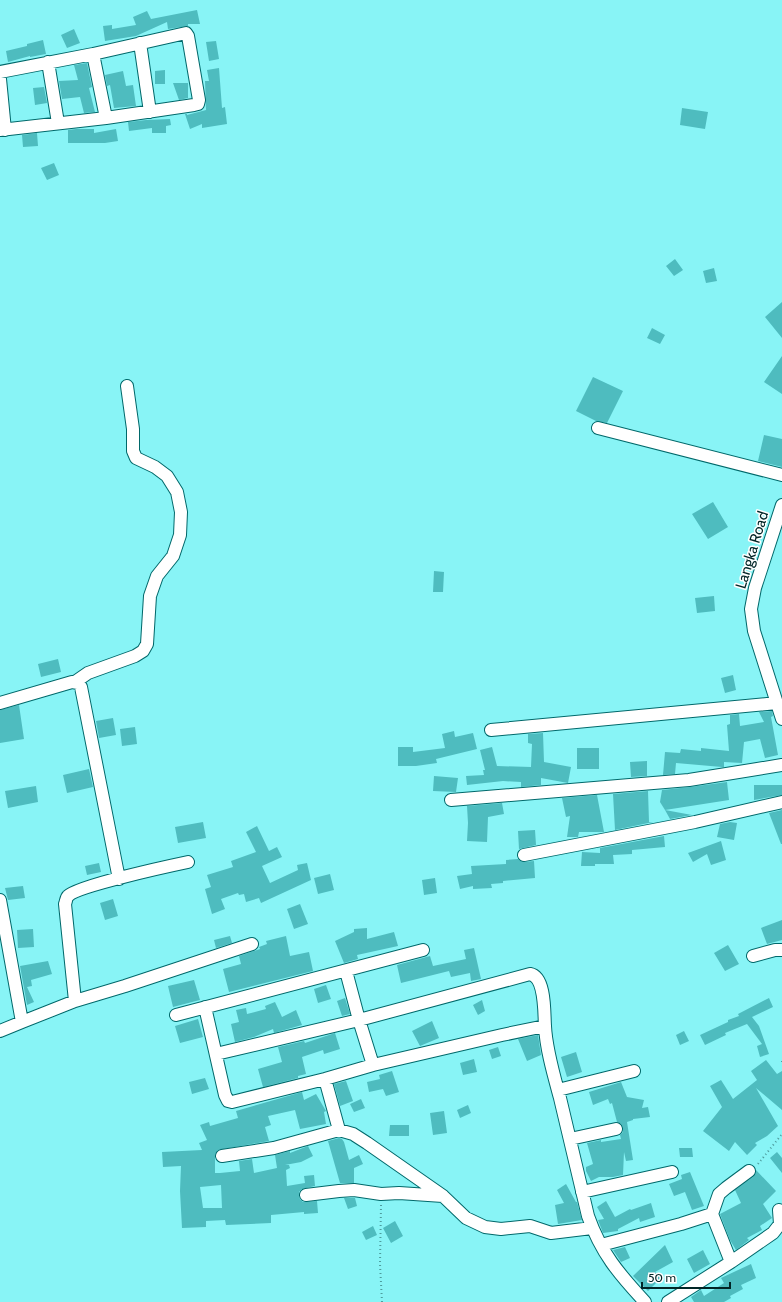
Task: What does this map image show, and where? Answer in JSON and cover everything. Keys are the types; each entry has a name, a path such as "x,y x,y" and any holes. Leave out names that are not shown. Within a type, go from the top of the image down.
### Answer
{"street":[{"path":"0,72 93,54 184,33 188,34 199,100 198,104 194,105 150,112 3,130 0,79"},
{"path":"140,43 150,112"},
{"path":"93,54 106,118"},
{"path":"48,62 58,123"},
{"path":"0,703 75,682 88,673 135,656 143,651 147,644 150,596 157,576 173,556 180,535 181,512 177,492 167,476 155,467 136,458 133,450 133,429 127,386"},
{"path":"598,428 782,474"},
{"name":"Langka Road","path":"782,506 754,588 751,609 754,631 782,719"},
{"path":"75,682 81,686 83,691 119,879"},
{"path":"491,730 777,703"},
{"path":"451,800 689,780 782,766"},
{"path":"524,855 687,823 782,802"},
{"path":"75,1001 65,904 67,896 74,891 188,862"},
{"path":"0,900 22,1022"},
{"path":"0,1031 75,1001 252,944"},
{"path":"176,1015 423,950"},
{"path":"753,956 775,950 782,950"},
{"path":"346,971 373,1066"},
{"path":"216,1054 359,1020 530,974 534,975 537,978 543,995 545,1026 558,1090 592,1228 616,1270 645,1302"},
{"path":"205,1007 225,1095 228,1101 236,1102 373,1066 545,1026"},
{"path":"558,1090 634,1071"},
{"path":"325,1079 339,1130"},
{"path":"570,1138 616,1129"},
{"path":"222,1156 274,1148 339,1130 353,1134 367,1143 443,1196 466,1218 484,1227 501,1229 530,1226 551,1233 592,1228"},
{"path":"731,1262 712,1214 719,1194 749,1171"},
{"path":"582,1192 672,1172"},
{"path":"306,1195 339,1190 354,1190 381,1194 399,1193 443,1196"},
{"path":"668,1302 731,1262 777,1229 780,1224 779,1210"},
{"path":"601,1245 681,1224 712,1214"}],"path":[{"path":"749,1171 758,1164 782,1134"},
{"path":"381,1194 380,1264 382,1302"}],"building":[{"path":"197,10 200,24 188,24 188,26 168,29 167,22 136,36 105,41 103,26 112,25 112,29 136,25 133,17 147,11 151,19"},
{"path":"74,29 80,43 67,48 61,35"},
{"path":"43,40 46,54 30,56 8,62 6,51"},
{"path":"216,41 219,59 209,61 206,42"},
{"path":"87,63 92,87 89,88 95,112 84,113 80,97 62,99 59,81 78,80 74,65"},
{"path":"219,68 222,108 225,107 227,124 202,128 202,124 190,129 185,114 187,115 206,110 205,81 209,81 207,70"},
{"path":"165,70 165,84 155,84 155,71"},
{"path":"123,71 126,86 133,85 136,106 114,108 110,85 107,86 105,75"},
{"path":"173,83 188,83 188,98 179,100"},
{"path":"44,87 47,103 35,105 33,88"},
{"path":"682,108 708,112 705,129 680,125"},
{"path":"170,119 171,125 166,126 166,133 152,133 152,128 129,131 128,122"},
{"path":"94,129 94,133 116,129 118,141 105,143 68,143 68,130"},
{"path":"37,133 38,146 23,147 22,135"},
{"path":"54,163 59,175 47,180 41,168"},
{"path":"675,259 683,270 674,276 666,266"},
{"path":"714,268 717,281 706,283 703,271"},
{"path":"782,302 782,338 765,317"},
{"path":"652,328 665,335 660,344 647,338"},
{"path":"782,356 782,394 764,382"},
{"path":"593,377 623,391 607,423 596,421 576,411"},
{"path":"764,435 782,439 782,467 758,461"},
{"path":"713,502 728,527 708,539 692,514"},
{"path":"434,571 444,572 443,592 433,592"},
{"path":"714,596 715,611 697,613 695,598"},
{"path":"58,659 61,672 41,677 38,664"},
{"path":"733,675 736,690 725,693 721,678"},
{"path":"19,705 24,739 0,743 0,710"},
{"path":"772,711 773,716 771,717 778,755 765,758 760,739 744,742 742,763 724,762 724,767 722,767 676,763 675,774 663,775 665,752 680,753 681,749 701,751 701,748 729,751 727,725 730,724 730,715 739,714 740,726 764,722 759,712"},
{"path":"113,718 116,735 99,738 96,721"},
{"path":"135,727 137,744 122,746 120,729"},
{"path":"454,731 455,737 473,733 477,749 436,759 437,763 416,766 398,766 398,747 413,747 413,752 445,748 442,734"},
{"path":"543,733 544,762 571,767 568,783 541,778 541,785 521,787 521,782 503,781 467,785 466,776 484,775 483,770 485,770 480,750 492,747 497,766 531,767 532,744 528,743 528,734"},
{"path":"577,748 599,748 599,769 577,769"},
{"path":"647,761 647,776 631,777 630,762"},
{"path":"89,769 93,787 67,793 63,775"},
{"path":"434,776 458,778 456,792 433,791"},
{"path":"727,782 729,800 665,810 660,802 662,790"},
{"path":"754,785 782,785 782,795 754,800"},
{"path":"36,786 38,802 8,808 5,791"},
{"path":"648,791 649,822 653,822 615,830 613,794"},
{"path":"597,795 604,832 579,832 578,837 567,837 570,816 566,817 562,798"},
{"path":"502,803 504,814 488,817 487,842 467,841 467,806"},
{"path":"665,810 692,815 670,819"},
{"path":"782,810 782,844 781,844 769,813"},
{"path":"203,822 206,838 178,843 175,827"},
{"path":"730,822 737,823 734,840 717,837 720,824"},
{"path":"257,826 269,851 277,847 282,857 262,866 270,883 298,870 297,865 307,863 311,880 261,903 259,898 246,902 244,894 239,895 238,893 221,899 225,909 212,914 205,889 211,887 207,875 233,867 231,861 256,852 246,832"},
{"path":"535,830 536,845 519,849 518,831"},
{"path":"664,836 665,847 632,850 632,854 613,855 614,864 581,866 582,852 600,853 600,848"},
{"path":"721,841 726,860 711,865 707,854 693,862 688,853"},
{"path":"518,859 522,862 534,861 535,878 503,881 503,883 491,884 492,888 473,889 473,886 460,889 457,876 472,874 471,866 506,864 506,860"},
{"path":"99,863 101,872 87,875 85,866"},
{"path":"330,874 334,890 318,894 314,878"},
{"path":"435,878 437,893 424,895 422,880"},
{"path":"23,886 25,898 8,900 5,888"},
{"path":"113,899 118,916 105,920 100,903"},
{"path":"300,904 308,924 294,929 287,909"},
{"path":"782,920 782,940 767,944 761,928"},
{"path":"367,928 367,939 394,932 398,946 357,955 358,959 344,963 335,941 354,932 354,929"},
{"path":"33,929 34,947 18,948 17,930"},
{"path":"230,936 232,943 216,948 214,940"},
{"path":"286,936 290,956 309,952 313,971 229,992 223,969 241,964 239,956 260,949 259,947 267,944 266,941"},
{"path":"728,945 739,964 725,971 714,953"},
{"path":"474,948 481,979 471,981 470,973 451,977 449,971 401,983 397,965 430,956 433,966 466,959 464,950"},
{"path":"48,961 52,974 31,980 32,986 27,987 34,1002 27,1005 20,966"},
{"path":"194,980 200,1000 173,1007 168,986"},
{"path":"326,985 331,999 318,1003 314,989"},
{"path":"345,998 350,1014 342,1016 337,1001"},
{"path":"769,998 773,1007 752,1017 759,1026 769,1054 760,1057 757,1046 762,1044 747,1024 725,1033 726,1035 705,1045 700,1035 728,1022 728,1020 739,1016 738,1014"},
{"path":"482,1000 485,1011 478,1015 473,1005"},
{"path":"275,1002 282,1017 296,1010 302,1025 274,1033 273,1029 254,1037 235,1042 231,1024 239,1022 236,1010 246,1008 247,1014 266,1009 265,1006"},
{"path":"198,1019 203,1037 180,1043 175,1026"},
{"path":"432,1021 439,1038 420,1046 412,1031"},
{"path":"684,1031 689,1041 680,1045 676,1035"},
{"path":"335,1033 340,1049 324,1054 323,1050 302,1057 306,1074 298,1076 298,1078 263,1087 258,1069 282,1062 278,1047 304,1041 305,1043"},
{"path":"538,1035 541,1055 527,1061 518,1039"},
{"path":"498,1047 501,1056 492,1059 489,1050"},
{"path":"576,1052 582,1072 567,1077 561,1057"},
{"path":"474,1059 477,1072 463,1075 460,1063"},
{"path":"766,1060 777,1074 782,1071 782,1110 756,1088 778,1126 767,1136 755,1143 757,1145 747,1155 735,1142 729,1151 703,1131 722,1107 710,1086 721,1080 733,1099 757,1080 751,1071"},
{"path":"392,1071 399,1092 386,1096 383,1089 369,1092 367,1082 380,1079 379,1075"},
{"path":"205,1078 209,1089 192,1094 189,1082"},
{"path":"346,1081 353,1101 340,1106 334,1084"},
{"path":"621,1082 627,1097 644,1100 642,1108 648,1107 650,1117 633,1119 627,1122 633,1160 626,1161 624,1152 623,1175 599,1177 591,1181 586,1171 586,1167 593,1164 587,1143 601,1140 601,1142 621,1139 620,1135 623,1132 623,1128 621,1124 617,1122 612,1103 610,1104 608,1099 593,1105 589,1092"},
{"path":"302,1092 304,1100 316,1094 326,1111 324,1112 326,1124 300,1129 295,1110 268,1116 271,1125 265,1127 269,1141 218,1150 215,1154 215,1173 240,1171 239,1161 252,1159 254,1173 277,1168 275,1155 290,1151 290,1153 308,1146 313,1156 301,1162 285,1165 289,1165 290,1168 286,1170 287,1186 305,1183 304,1176 314,1175 315,1186 302,1189 299,1192 299,1196 303,1202 317,1201 318,1213 304,1214 304,1212 271,1215 271,1223 226,1225 225,1220 206,1221 206,1227 182,1228 180,1191 181,1166 163,1167 162,1152 202,1150 199,1143 207,1140 200,1125 209,1122 210,1126 238,1118 236,1111","holes":["221,1185 222,1208 203,1208 200,1187"]},
{"path":"361,1099 365,1108 354,1112 350,1104"},
{"path":"468,1105 471,1113 460,1118 457,1110"},
{"path":"444,1111 447,1133 433,1135 430,1113"},
{"path":"390,1125 409,1125 409,1136 389,1136"},
{"path":"339,1138 344,1142 349,1160 359,1155 363,1164 354,1168 354,1183 340,1183 328,1141"},
{"path":"679,1148 692,1148 693,1157 680,1157"},
{"path":"777,1152 782,1158 782,1173 770,1158"},
{"path":"756,1170 776,1191 763,1204 772,1218 760,1226 762,1230 747,1238 749,1240 736,1250 730,1240 720,1214 741,1203 735,1190 753,1177"},
{"path":"690,1172 704,1206 692,1210 685,1192 674,1196 669,1184 682,1179 681,1175"},
{"path":"566,1184 577,1202 582,1220 558,1224 555,1205 564,1203 557,1190"},
{"path":"344,1198 355,1198 357,1206 348,1209"},
{"path":"606,1201 615,1217 630,1209 631,1210 651,1203 655,1217 640,1222 639,1218 618,1229 618,1231 603,1233 598,1220 604,1219 597,1207"},
{"path":"395,1221 403,1236 391,1243 383,1228"},
{"path":"373,1226 377,1235 366,1240 362,1232"},
{"path":"665,1245 673,1262 655,1272 661,1278 648,1291 633,1276"},
{"path":"625,1247 630,1258 621,1262 613,1250"},
{"path":"703,1250 710,1264 694,1273 687,1259"},
{"path":"751,1264 756,1278 741,1285 743,1289 730,1296 731,1298 724,1302 694,1302 691,1297 701,1290 704,1296 724,1283 721,1278"}]}
